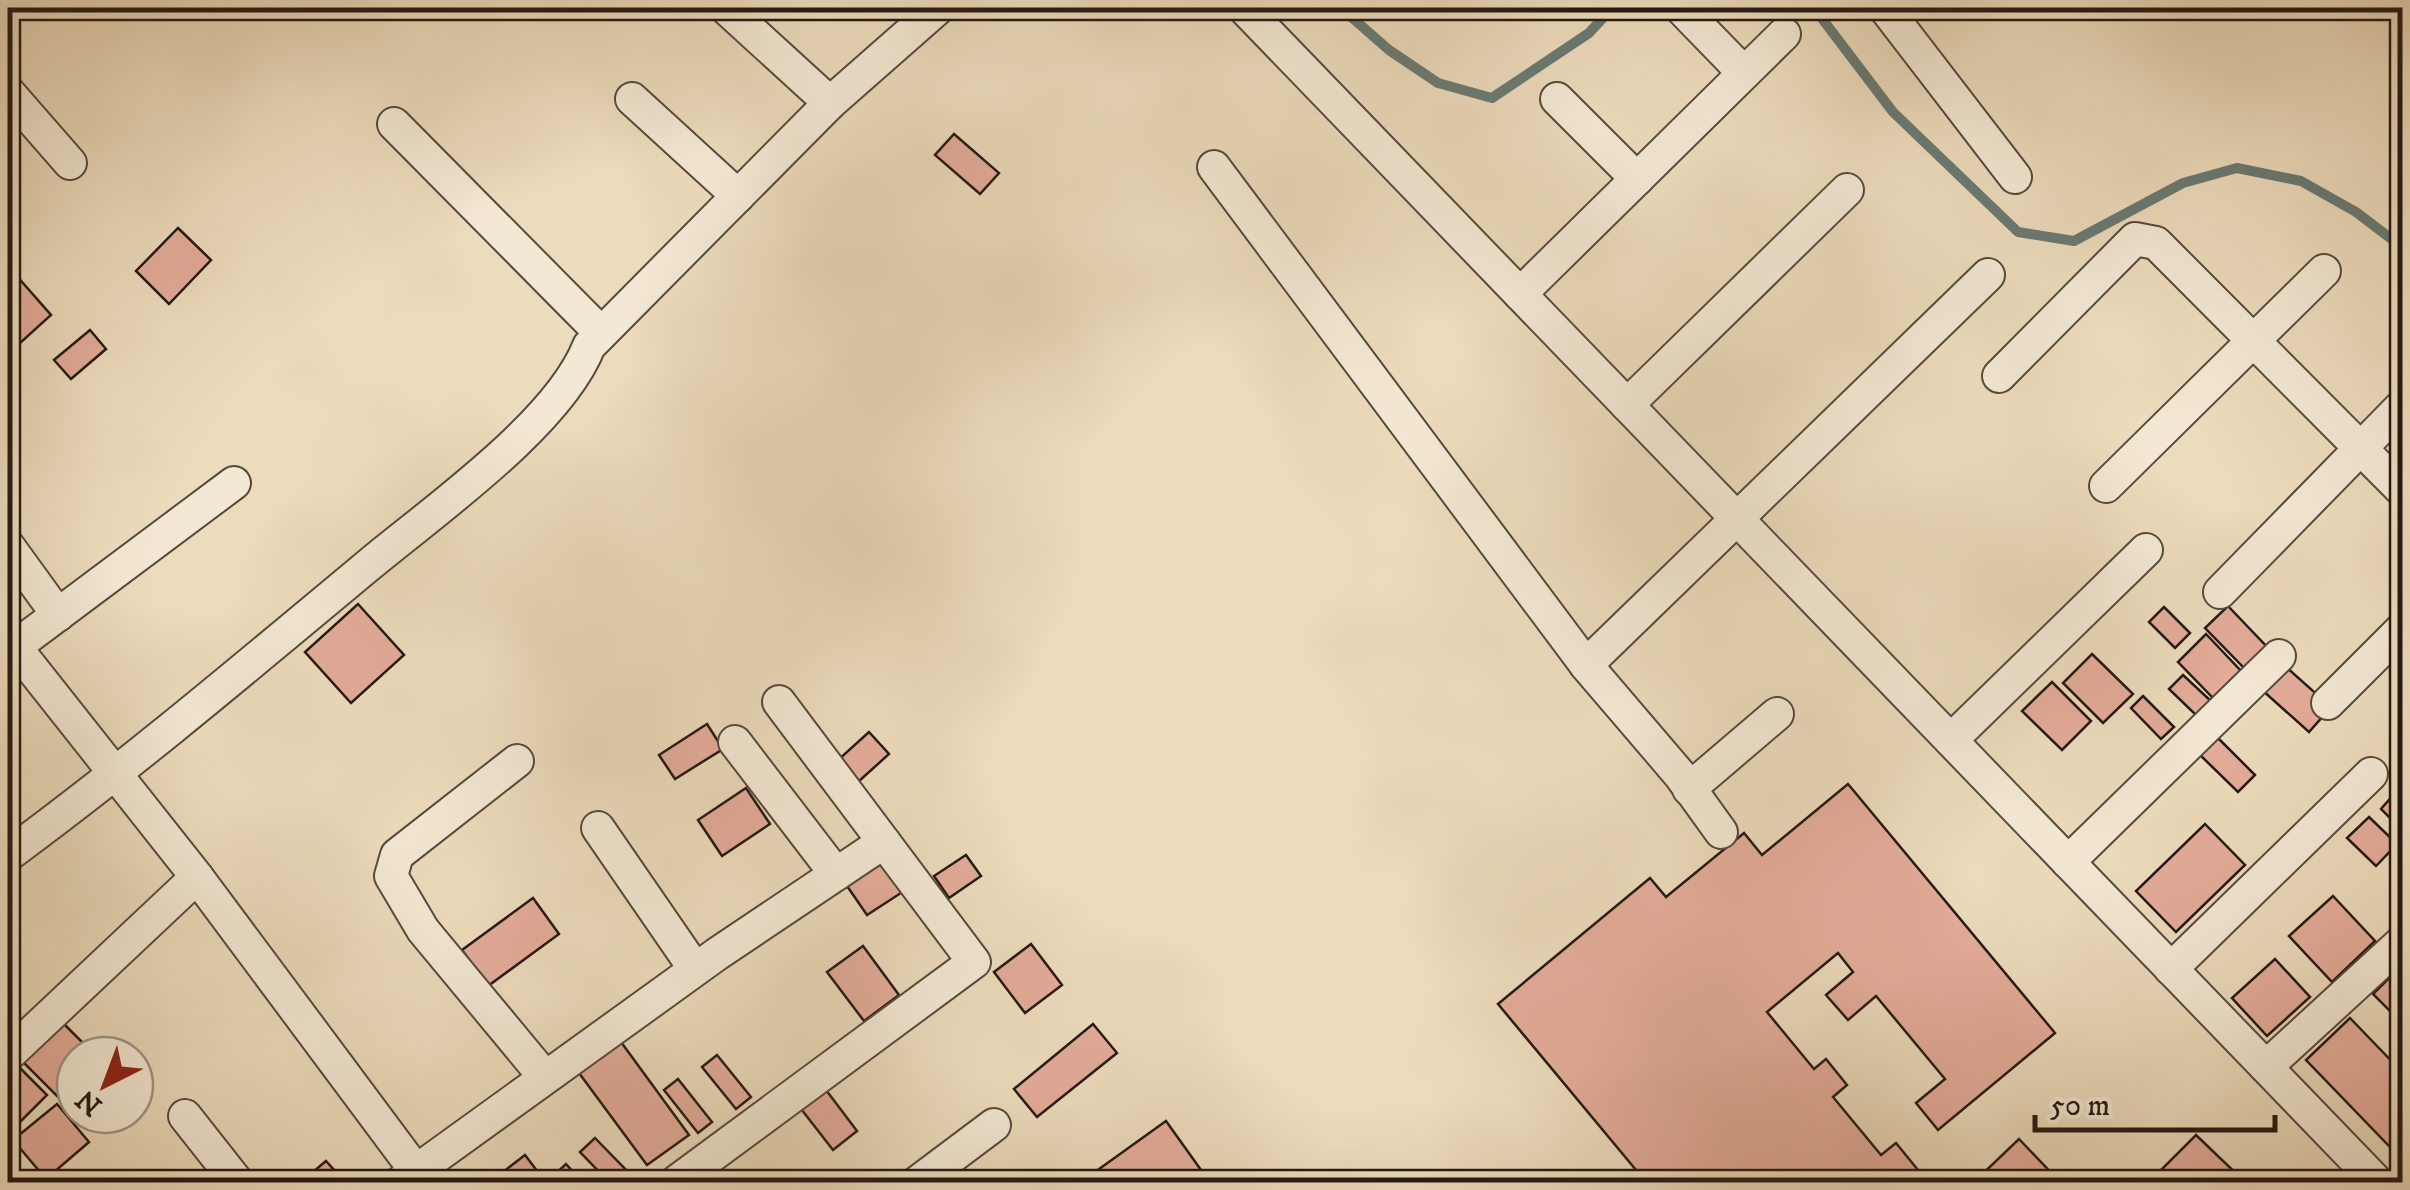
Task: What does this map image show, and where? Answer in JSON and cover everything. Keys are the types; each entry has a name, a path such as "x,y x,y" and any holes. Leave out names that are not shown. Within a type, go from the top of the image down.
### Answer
{"street":[{"path":"726,8 830,103"},
{"path":"8,855 117,775 484,469 576,377 589,346 601,333 830,103 938,8"},
{"path":"1244,8 2377,1182"},
{"path":"1681,8 1744,73"},
{"path":"1884,8 2015,178"},
{"path":"1520,294 1784,34"},
{"path":"8,92 70,163"},
{"path":"1556,99 1637,179"},
{"path":"632,100 738,196"},
{"path":"394,124 601,333"},
{"path":"1214,167 1586,665 1721,832"},
{"path":"1627,404 1846,190"},
{"path":"1999,376 2135,239 2156,244 2402,490"},
{"path":"2106,486 2324,271"},
{"path":"1586,665 1988,275"},
{"path":"2220,592 2402,406"},
{"path":"234,483 11,649 197,877 408,1177 695,969 884,842"},
{"path":"8,546 58,615"},
{"path":"1951,740 2146,550"},
{"path":"2328,703 2402,628"},
{"path":"2068,862 2279,656"},
{"path":"676,1182 974,962 779,702"},
{"path":"1689,789 1776,714"},
{"path":"735,742 836,874"},
{"path":"517,761 396,855 391,876 423,930 544,1076"},
{"path":"2171,969 2370,774"},
{"path":"598,828 695,969"},
{"path":"8,1054 197,877"},
{"path":"2266,1067 2402,942"},
{"path":"185,1116 237,1182"},
{"path":"918,1182 994,1125"}],"building":[{"path":"954,134 999,173 980,194 935,155"},
{"path":"178,228 211,260 169,304 136,271"},
{"path":"8,266 51,315 8,354"},
{"path":"90,330 106,349 71,379 54,360"},
{"path":"358,604 404,655 351,703 305,652"},
{"path":"2228,606 2269,649 2247,671 2205,628"},
{"path":"2164,607 2190,633 2175,648 2149,622"},
{"path":"2206,634 2242,672 2214,699 2178,662"},
{"path":"2092,654 2133,694 2103,723 2063,683"},
{"path":"2285,666 2331,707 2309,732 2262,690"},
{"path":"2183,675 2212,702 2198,717 2169,689"},
{"path":"2052,682 2091,721 2062,750 2022,711"},
{"path":"2143,696 2174,727 2161,739 2131,708"},
{"path":"707,724 723,749 675,779 659,755"},
{"path":"869,732 889,754 858,782 838,760"},
{"path":"2216,736 2255,775 2238,792 2198,753"},
{"path":"1848,784 2055,1033 1938,1130 1916,1103 1945,1079 1876,996 1848,1020 1826,995 1853,972 1838,953 1767,1012 1814,1069 1826,1059 1847,1085 1833,1097 1881,1155 1896,1143 1918,1170 1904,1182 1646,1182 1498,1004 1650,878 1666,897 1744,833 1762,855"},
{"path":"2402,785 2402,830 2381,809"},
{"path":"746,788 770,824 722,856 698,820"},
{"path":"2369,817 2397,844 2376,866 2347,838"},
{"path":"2205,824 2245,865 2176,932 2136,891"},
{"path":"966,855 981,876 949,898 934,876"},
{"path":"883,858 904,891 867,915 845,883"},
{"path":"2333,896 2375,941 2332,982 2289,936"},
{"path":"533,898 559,934 488,986 462,950"},
{"path":"1031,944 1062,985 1025,1013 994,972"},
{"path":"863,946 899,995 864,1021 827,972"},
{"path":"2275,959 2310,997 2267,1036 2232,998"},
{"path":"2399,968 2402,972 2402,1023 2373,994"},
{"path":"2350,1018 2402,1072 2402,1133 2389,1146 2306,1060"},
{"path":"62,1022 75,1035 55,1035 55,1094 23,1062"},
{"path":"1093,1024 1117,1053 1037,1117 1014,1089"},
{"path":"621,1042 689,1135 647,1165 579,1073"},
{"path":"717,1055 751,1097 736,1109 702,1067"},
{"path":"17,1065 47,1095 10,1132 8,1075"},
{"path":"678,1079 712,1122 698,1133 664,1090"},
{"path":"823,1086 857,1131 833,1150 798,1105"},
{"path":"55,1106 55,1135 83,1135 89,1142 46,1179 13,1140"},
{"path":"1166,1121 1206,1177 1199,1182 1081,1182"},
{"path":"2196,1135 2245,1182 2163,1182 2156,1175"},
{"path":"595,1138 630,1174 621,1182 609,1182 580,1152"},
{"path":"2019,1139 2060,1182 1974,1182"},
{"path":"525,1155 541,1176 532,1182 505,1182 499,1175"},
{"path":"326,1161 345,1182 301,1182"},
{"path":"566,1164 582,1182 557,1182 552,1177"}],"waterway":[{"path":"1341,8 1389,50 1438,83 1492,98 1589,33 1612,8"},
{"path":"1814,8 1893,112 2018,232 2074,241 2183,183 2237,168 2301,181 2356,212 2402,247"}]}
